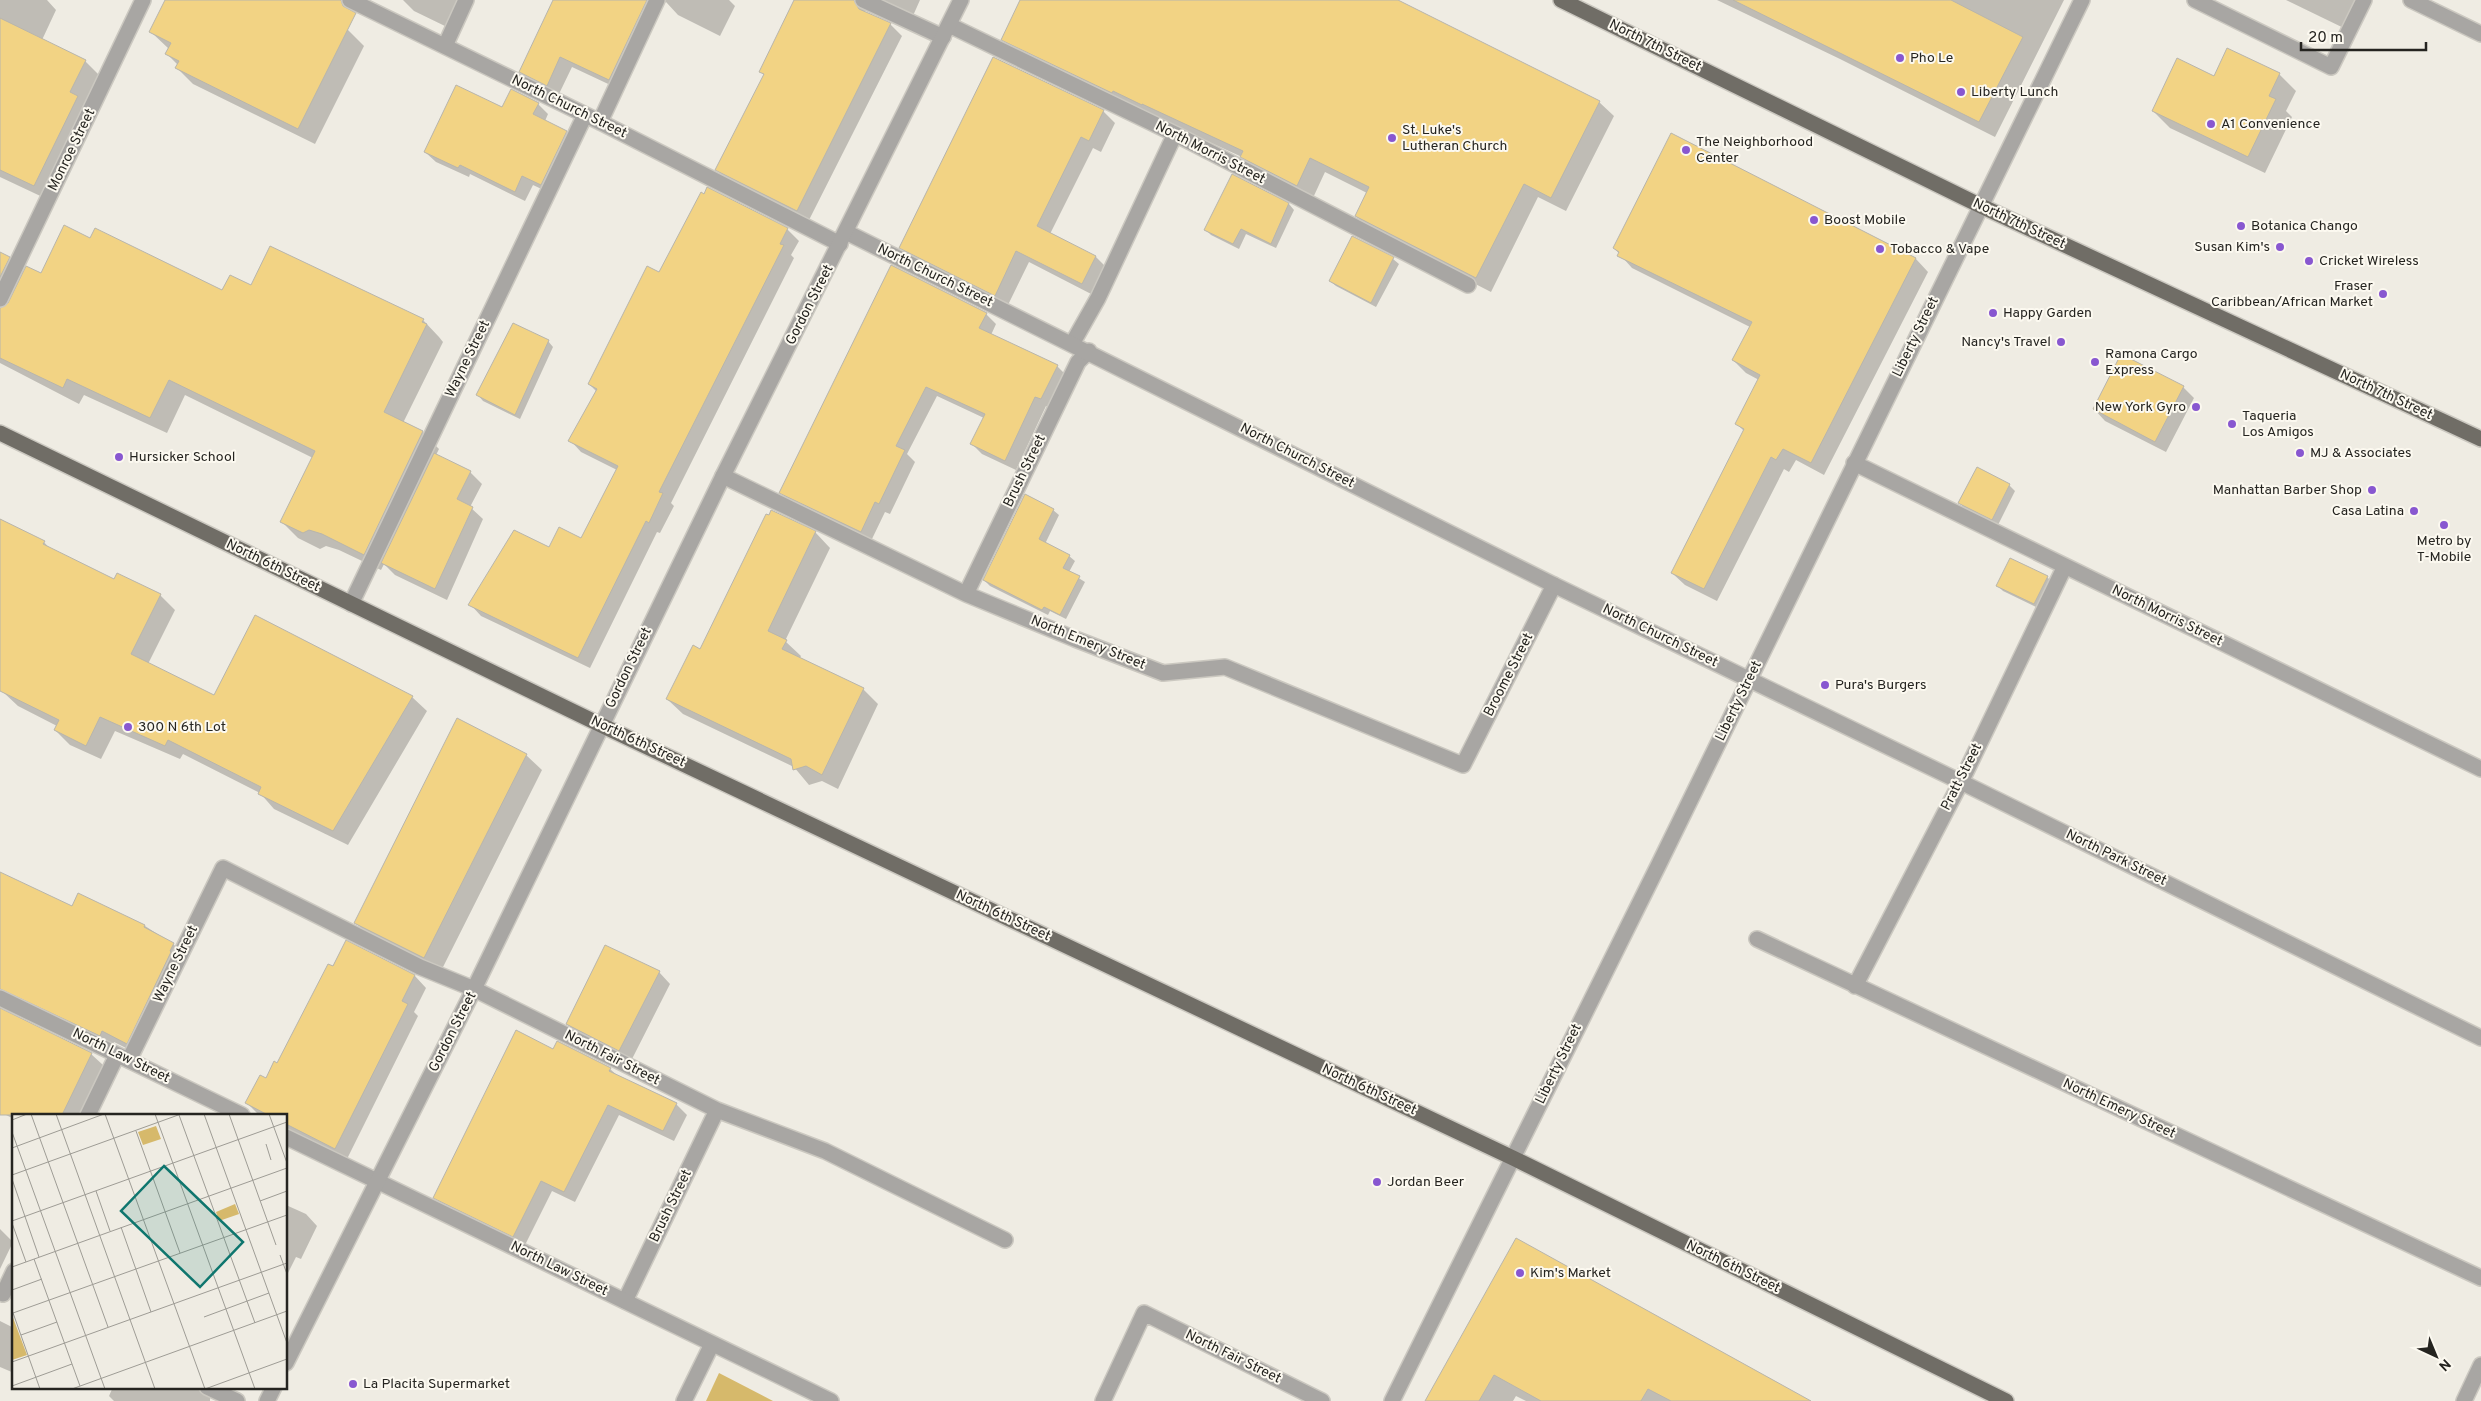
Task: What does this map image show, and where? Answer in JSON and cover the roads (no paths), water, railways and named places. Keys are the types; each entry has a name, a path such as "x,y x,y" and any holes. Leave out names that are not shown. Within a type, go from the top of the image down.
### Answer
{"main road":[{"name":"North 7th Street","path":"1561,0 1982,206 2481,439"},
{"name":"North 6th Street","path":"0,433 601,725 1513,1158 2006,1401"}],"street":[{"name":"Monroe Street","path":"0,299 143,0"},
{"name":"North Church Street","path":"350,0 843,238 1089,351 1554,585 1750,679"},
{"path":"445,46 466,0"},
{"path":"600,122 657,0"},
{"name":"North Morris Street","path":"863,0 946,31 1175,134 1468,285"},
{"name":"Gordon Street","path":"288,1359 474,989 723,476 961,0"},
{"name":"Liberty Street","path":"1392,1401 1750,679 2082,0"},
{"path":"2195,0 2331,67 2364,0"},
{"path":"2411,0 2481,34"},
{"name":"Wayne Street","path":"351,604 585,115"},
{"path":"1072,344 1098,298 1175,134"},
{"name":"Brush Street","path":"966,594 1078,362 1089,351"},
{"name":"North Morris Street","path":"1854,463 2481,769"},
{"name":"North Emery Street","path":"723,476 966,594 1163,673 1226,667 1464,765"},
{"name":"Pratt Street","path":"1855,986 1961,782 2065,566"},
{"name":"Broome Street","path":"1464,765 1554,585"},
{"name":"North Park Street","path":"1750,679 2481,1038"},
{"name":"Wayne Street","path":"89,1114 123,1057 223,868"},
{"name":"North Fair Street","path":"223,868 420,967 474,989 717,1110 825,1152 1005,1240"},
{"name":"North Emery Street","path":"1757,939 2481,1278"},
{"name":"North Law Street","path":"0,998 240,1114"},
{"name":"Brush Street","path":"625,1301 717,1110"},
{"name":"North Law Street","path":"288,1137 831,1401"},
{"path":"6,1295 12,1277"},
{"name":"North Fair Street","path":"1103,1401 1144,1314 1322,1401"},
{"path":"684,1401 712,1344"},
{"path":"2464,1401 2481,1365"},
{"path":"209,1388 237,1401"},
{"path":"267,1401 274,1388"}],"place":[{"name":"Pho Le","path":"1900,58"},
{"name":"Liberty Lunch","path":"1961,92"},
{"name":"A1 Convenience","path":"2211,124"},
{"name":"St. Luke's Lutheran Church","path":"1392,138"},
{"name":"The Neighborhood Center","path":"1686,150"},
{"name":"Boost Mobile","path":"1814,220"},
{"name":"Botanica Chango","path":"2241,226"},
{"name":"Susan Kim's","path":"2280,247"},
{"name":"Tobacco & Vape","path":"1880,249"},
{"name":"Cricket Wireless","path":"2309,261"},
{"name":"Fraser Caribbean/African Market","path":"2383,294"},
{"name":"Happy Garden","path":"1993,313"},
{"name":"Nancy's Travel","path":"2061,342"},
{"name":"Ramona Cargo Express","path":"2095,362"},
{"name":"New York Gyro","path":"2196,407"},
{"name":"Taqueria Los Amigos","path":"2232,424"},
{"name":"MJ & Associates","path":"2300,453"},
{"name":"Hursicker School","path":"119,457"},
{"name":"Manhattan Barber Shop","path":"2372,490"},
{"name":"Casa Latina","path":"2414,511"},
{"name":"Metro by T-Mobile","path":"2444,525"},
{"name":"Pura's Burgers","path":"1825,685"},
{"name":"300 N 6th Lot","path":"128,727"},
{"name":"Jordan Beer","path":"1377,1182"},
{"name":"Kim's Market","path":"1520,1273"},
{"name":"La Placita Supermarket","path":"353,1384"}]}
